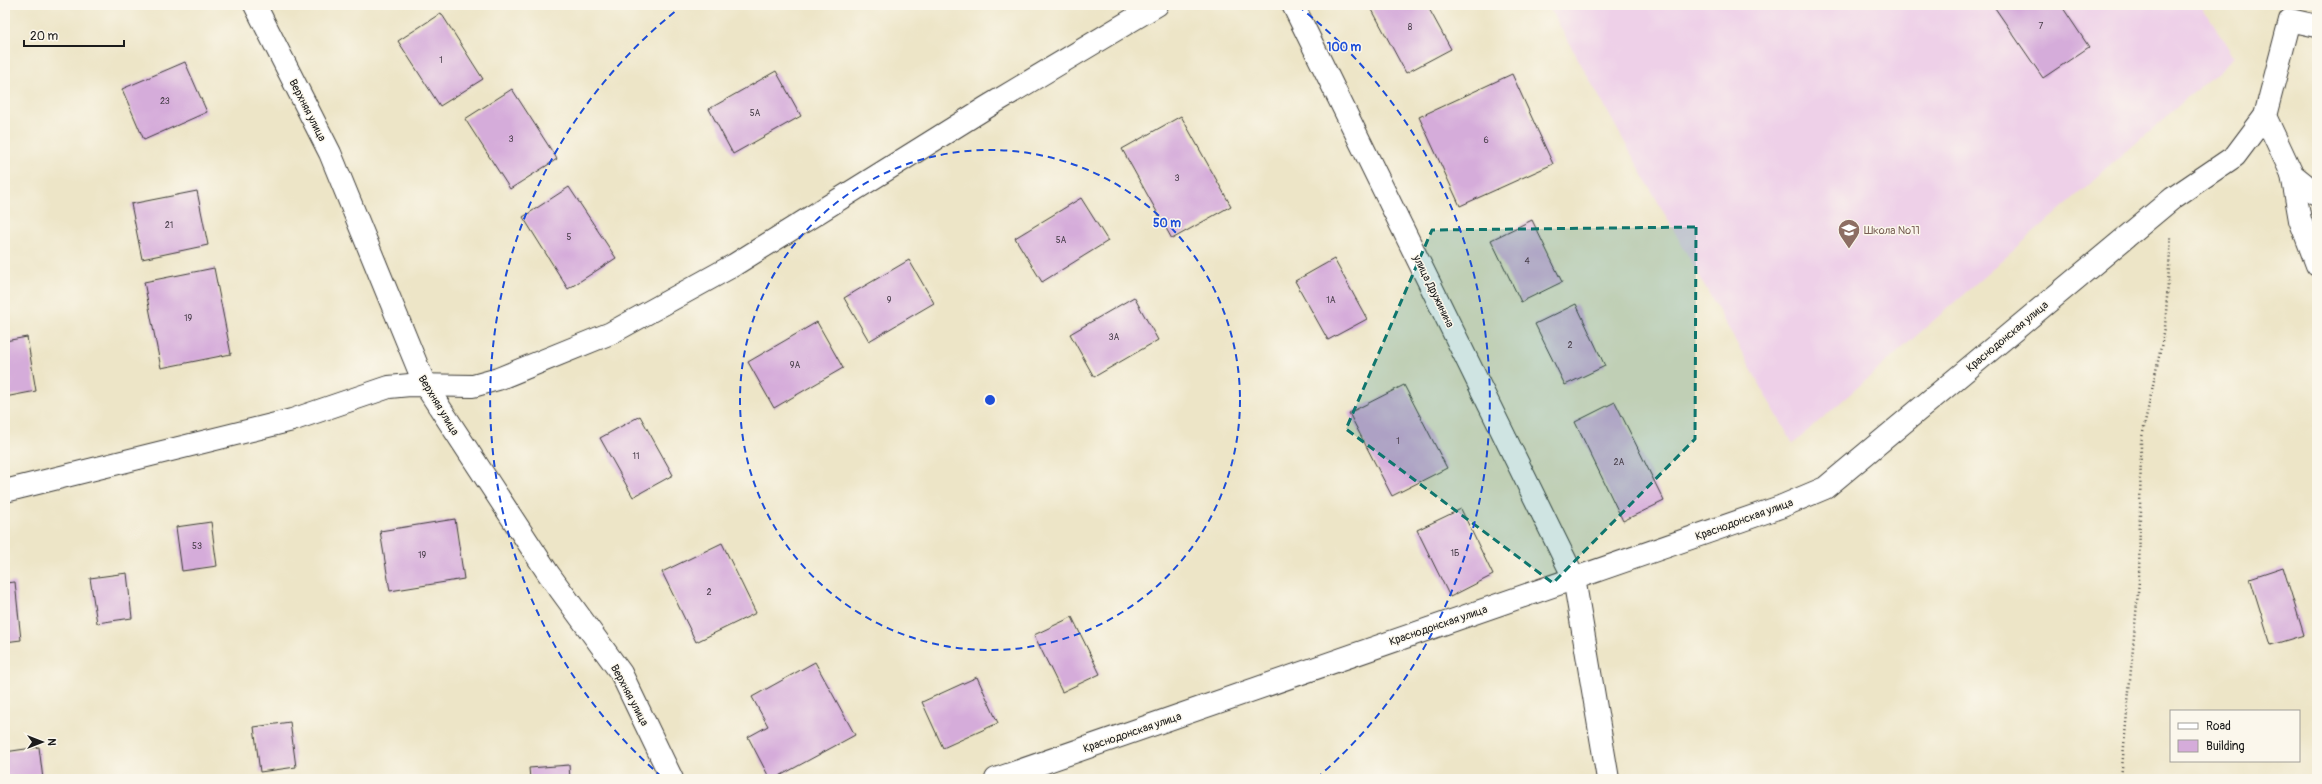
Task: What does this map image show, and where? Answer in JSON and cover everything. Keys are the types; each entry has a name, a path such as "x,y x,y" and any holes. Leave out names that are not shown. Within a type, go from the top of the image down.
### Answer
{"street":[{"name":"Верхняя улица","path":"255,5 330,153 425,385 548,573 621,672 672,779"},
{"path":"5,491 292,420 389,387 425,385 472,386 498,379 611,333 734,265 980,111 1157,5"},
{"name":"улица Дружинина","path":"1293,5 1574,578 1608,779"},
{"name":"Краснодонская улица","path":"996,779 1780,507 1824,488 2173,198 2234,156 2265,116 2285,12 2317,26"},
{"path":"2265,116 2292,174 2300,220 2317,265"},
{"path":"2292,174 2317,194"}],"path":[{"path":"2121,779 2139,581 2141,442 2165,328 2173,198"}],"highlighted area":[{"path":"1696,227 1695,439 1553,583 1346,429 1432,230"}],"shaded area":[{"name":"Школа №11","path":"1548,5 2201,5 2234,57 1793,444"}],"building":[{"path":"1427,5 1451,49 1406,73 1370,6"},
{"path":"1993,5 2061,5 2089,47 2043,78"},
{"path":"441,13 483,79 440,106 398,41"},
{"path":"185,62 207,112 144,140 122,89"},
{"path":"776,71 801,116 733,154 709,109"},
{"path":"1512,74 1553,164 1460,206 1419,117"},
{"path":"512,89 557,159 510,189 465,119"},
{"path":"1181,116 1231,206 1172,239 1122,149"},
{"path":"569,187 616,258 568,289 523,217"},
{"path":"197,191 208,245 142,259 131,204"},
{"path":"1081,198 1108,241 1042,282 1015,238"},
{"path":"1532,220 1562,282 1521,302 1491,240"},
{"path":"1334,259 1367,319 1328,340 1295,281"},
{"path":"909,260 934,303 869,341 844,298"},
{"path":"214,268 231,354 161,368 144,282"},
{"path":"1134,297 1158,340 1094,377 1070,334"},
{"path":"1576,304 1605,366 1565,385 1535,324"},
{"path":"817,322 843,368 774,408 748,362"},
{"path":"27,337 36,391 5,397 5,341"},
{"path":"1404,385 1447,468 1392,496 1349,413"},
{"path":"1615,402 1664,501 1623,521 1575,422"},
{"path":"640,416 673,475 633,497 600,438"},
{"path":"1461,509 1493,575 1450,597 1417,530"},
{"path":"455,519 464,579 390,591 380,531"},
{"path":"211,522 217,566 182,571 176,527"},
{"path":"722,543 756,613 696,642 662,572"},
{"path":"2283,567 2304,635 2271,645 2250,578"},
{"path":"127,573 132,618 97,623 90,578"},
{"path":"15,582 21,640 5,642 5,583"},
{"path":"1072,617 1100,674 1062,692 1034,635"},
{"path":"815,662 855,735 774,779 770,779 748,737 768,726 752,697"},
{"path":"977,677 998,723 943,748 922,702"},
{"path":"290,722 296,767 260,772 254,727"},
{"path":"39,747 43,779 5,779 5,752"},
{"path":"569,765 570,779 530,779 529,768"}],"place":[{"name":"Школа №11","path":"1849,250"}]}
